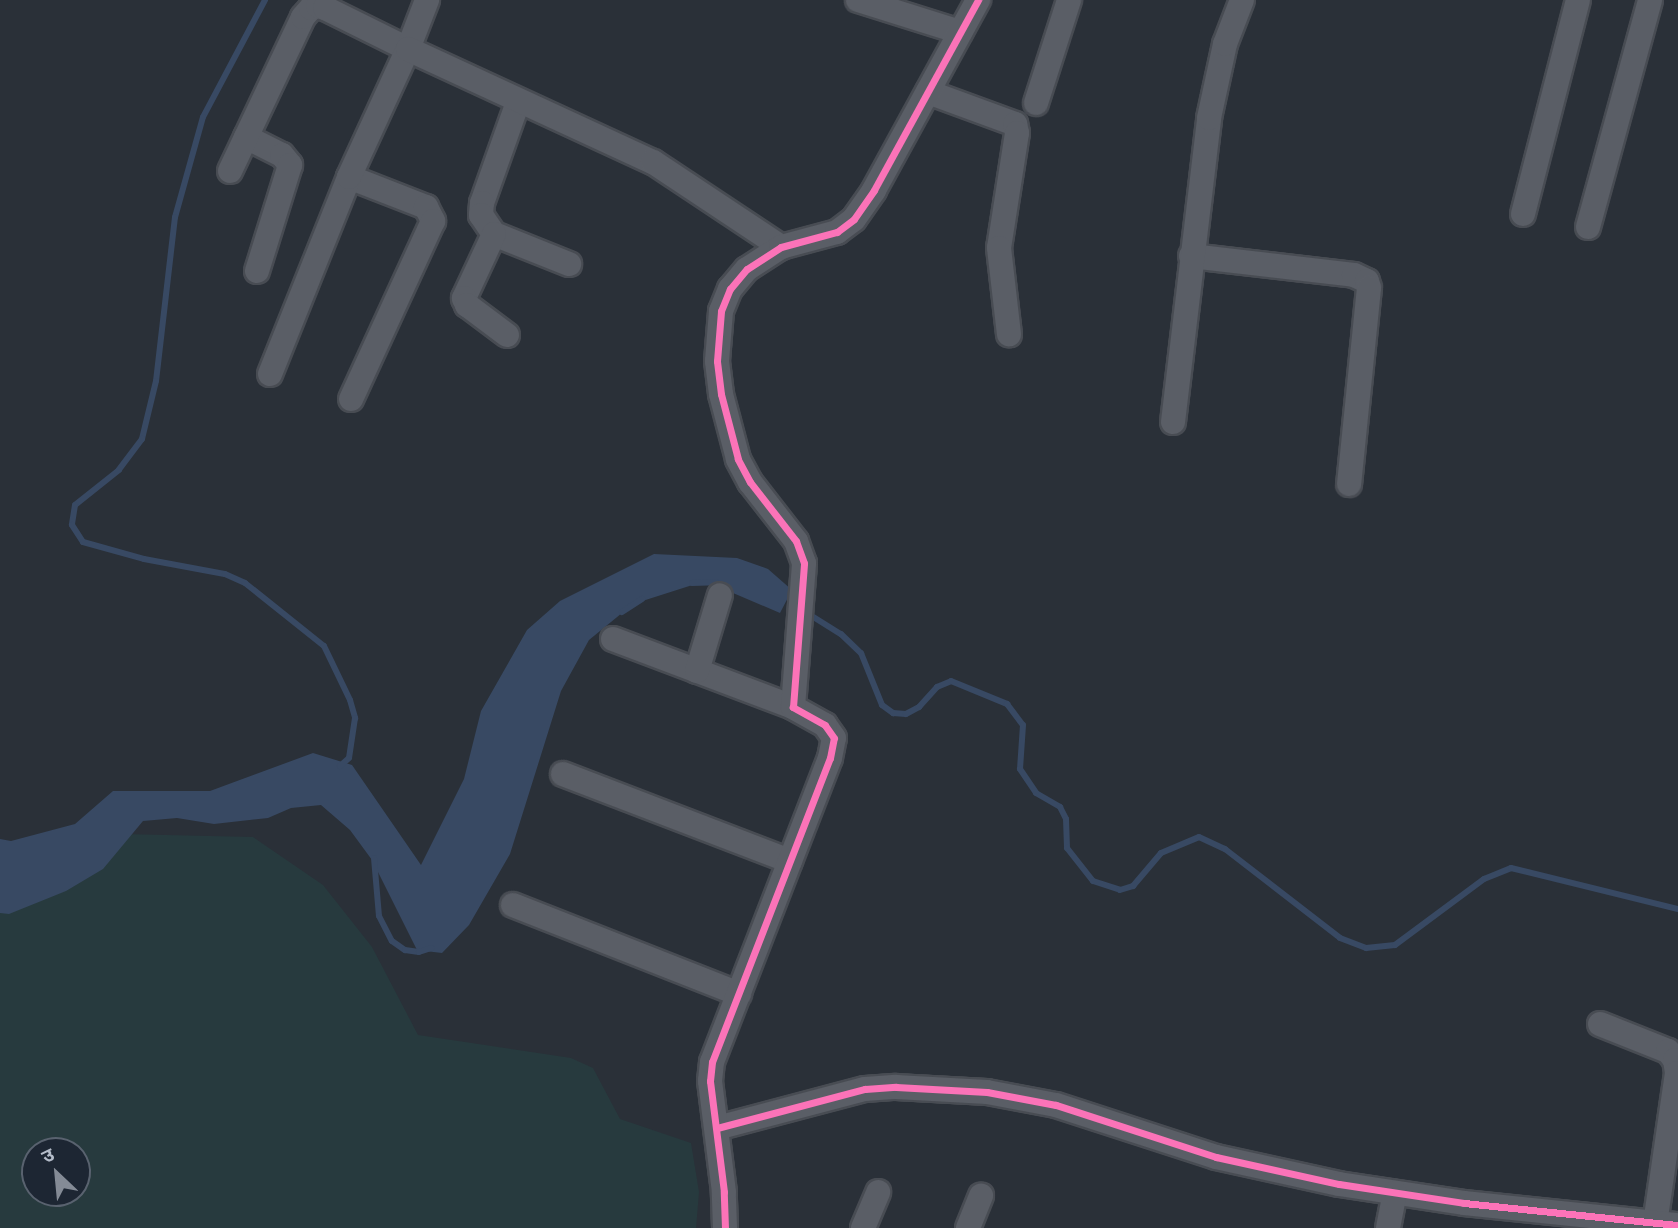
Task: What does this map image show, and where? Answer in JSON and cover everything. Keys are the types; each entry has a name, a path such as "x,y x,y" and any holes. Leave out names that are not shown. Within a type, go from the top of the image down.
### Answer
{"street":[{"path":"271,374 349,177 408,49 427,0"},
{"path":"859,0 960,32"},
{"path":"793,707 792,692 805,583 804,563 796,541 750,482 738,459 721,394 717,361 721,312 730,289 747,269 781,247 837,232 854,219 874,190 978,0"},
{"path":"1036,103 1069,0"},
{"path":"1172,422 1191,256 1216,77 1242,0"},
{"path":"1523,214 1578,0"},
{"path":"1588,228 1650,0"},
{"path":"230,171 303,17 310,8 318,6 518,102 664,168 781,247"},
{"path":"928,92 1015,124 1017,133 999,248 1009,334"},
{"path":"518,102 482,203 481,215 494,234 569,264"},
{"path":"246,137 282,155 290,164 257,271"},
{"path":"349,177 419,204 431,213 433,221 351,399"},
{"path":"494,234 464,298 467,305 507,335"},
{"path":"1191,256 1354,275 1367,281 1369,288 1349,484"},
{"path":"697,671 720,595"},
{"path":"612,639 793,707 825,725 834,738 830,758 712,1062 710,1081 717,1128 725,1228"},
{"path":"564,774 790,861"},
{"path":"513,905 740,994"},
{"path":"717,1128 865,1089 896,1087 987,1092 1056,1105 1216,1157 1339,1184 1666,1225 1677,1073 1675,1060 1668,1051 1600,1024"},
{"path":"863,1228 878,1192"},
{"path":"1388,1228 1395,1193"},
{"path":"968,1228 981,1196"}],"green space":[{"path":"122,834 253,837 323,885 372,947 418,1035 571,1058 593,1068 620,1119 691,1143 699,1192 696,1228 0,1228 0,887"}],"water":[{"path":"654,554 737,558 768,569 792,590 780,613 705,581 633,604 589,640 561,691 510,854 469,925 442,953 417,950 372,860 350,830 321,805 291,808 268,818 214,824 177,818 143,821 103,869 66,891 9,914 0,913 0,839 11,841 75,824 113,791 210,791 313,753 352,765 421,865 464,779 481,711 527,630 560,601"}],"waterway":[{"path":"265,0 203,117 175,217 156,381 142,439 119,470 75,505 72,525 83,542 144,559 225,574 245,583 324,646 350,700 355,718 349,758 340,766"},
{"path":"692,583 716,582"},
{"path":"622,612 642,599"},
{"path":"807,613 841,634 861,653 882,705 893,713 906,714 919,707 937,687 951,681 1007,704 1023,725 1020,769 1036,793 1060,807 1066,819 1067,848 1093,881 1120,890 1133,886 1161,853 1199,837 1225,849 1340,938 1366,948 1395,945 1484,879 1511,868 1678,909"},
{"path":"374,858 379,916 392,941 405,950 419,952 431,948"}],"cycle path":[{"path":"725,1228 724,1192 710,1081 712,1062 830,758 834,738 825,725 793,707 804,563 796,541 750,482 738,459 721,394 717,361 721,311 730,289 747,269 781,247 837,232 854,219 874,190 978,0"},
{"path":"717,1128 865,1089 896,1087 987,1092 1056,1105 1216,1157 1339,1184 1464,1203 1678,1225"}]}
